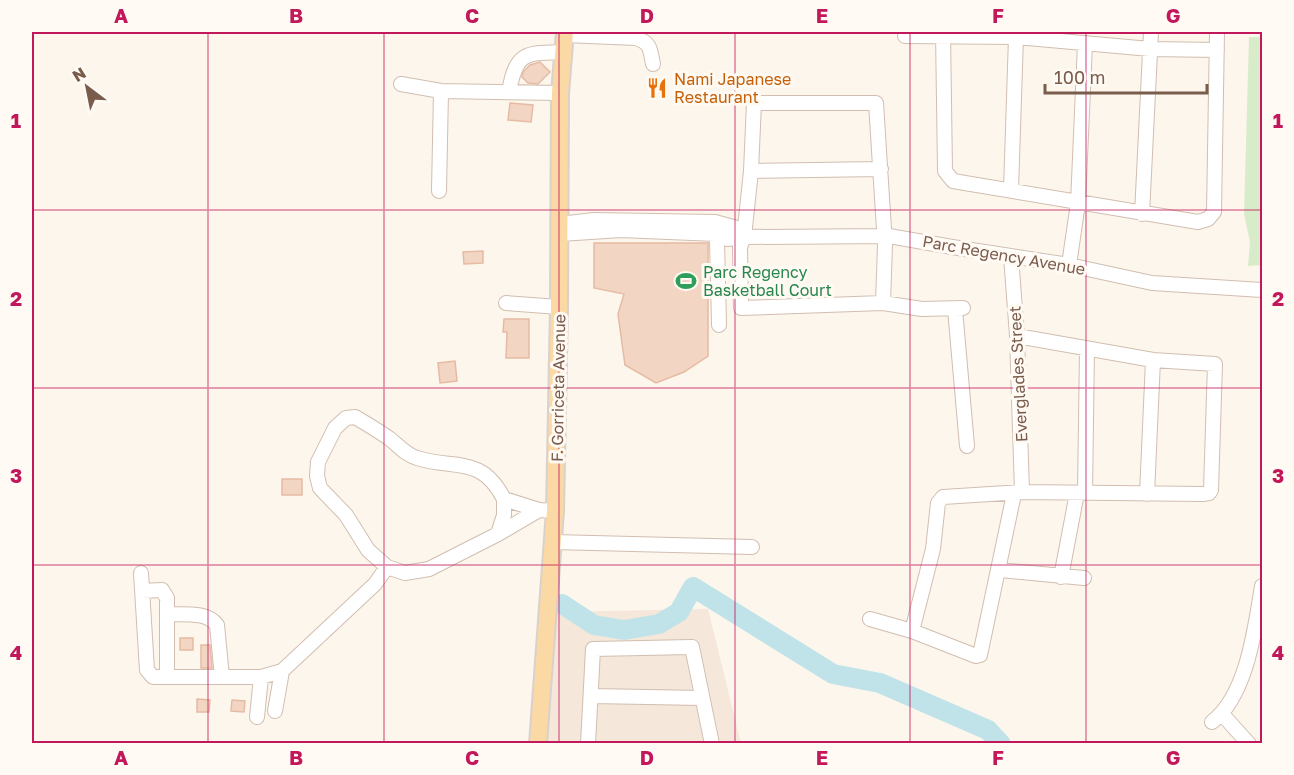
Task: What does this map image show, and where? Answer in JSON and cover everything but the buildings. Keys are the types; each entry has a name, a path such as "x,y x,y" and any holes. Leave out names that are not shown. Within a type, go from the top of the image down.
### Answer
{"main road":[{"name":"F. Gorriceta Avenue","path":"538,744 553,542 547,511 559,307 560,93 565,33"}],"street":[{"path":"1142,214 1151,32"},
{"path":"943,34 945,171 955,182 1198,222 1208,219 1214,212 1217,32"},
{"path":"565,33 636,38 645,41 650,46 653,64"},
{"path":"905,36 1053,35 1085,44 1150,49 1217,50"},
{"path":"1011,190 1016,37"},
{"path":"1069,265 1078,203 1085,44"},
{"path":"509,93 513,70 524,56 534,53 564,52"},
{"path":"401,84 441,91 560,93"},
{"path":"439,191 441,91"},
{"path":"883,303 885,237 876,103 754,103 751,171 744,237 740,247 741,308 883,303 922,309 959,308 967,446"},
{"path":"751,171 881,169"},
{"path":"560,229 613,226 716,232 737,228 744,237"},
{"path":"716,232 719,325"},
{"name":"Parc Regency Avenue","path":"744,237 885,237 919,240 952,248 1069,265 1152,283 1263,290"},
{"name":"Everglades Street","path":"912,631 976,656 980,655 1018,493 1017,336 1011,256"},
{"path":"506,303 559,307"},
{"path":"870,619 912,631 933,549 941,498 1018,493 1203,494 1210,492 1215,364 1153,360 1017,336"},
{"path":"1061,577 1081,493 1087,349"},
{"path":"1147,494 1153,360"},
{"path":"498,534 504,515 504,499 498,487 467,465 418,459 355,417 346,418 335,428 318,462 316,476 320,488 346,515 368,550 387,567 405,573 429,569 547,511"},
{"path":"504,499 547,511"},
{"path":"553,542 752,547"},
{"path":"141,573 147,670 153,677 261,677 282,671 375,584 387,567"},
{"path":"1000,570 1084,578"},
{"path":"1249,744 1217,718 1241,681 1260,615 1263,586"},
{"path":"142,591 162,590 167,598 167,676"},
{"path":"167,614 200,615 215,621 222,677"},
{"path":"588,744 594,649 692,647 712,744"},
{"path":"275,711 282,671"},
{"path":"257,717 261,677"},
{"path":"592,696 702,698"}],"shaded area":[{"path":"708,609 741,743 547,744 551,612"}],"green space":[{"path":"1249,37 1262,37 1262,265 1248,266 1250,242 1244,214"}],"waterway":[{"path":"562,604 594,625 624,630 659,624 679,612 693,587 833,674 880,683 988,730 1001,744"}],"place":[{"name":"Nami Japanese Restaurant","path":"657,88"},
{"name":"Parc Regency Basketball Court","path":"686,281"}]}
